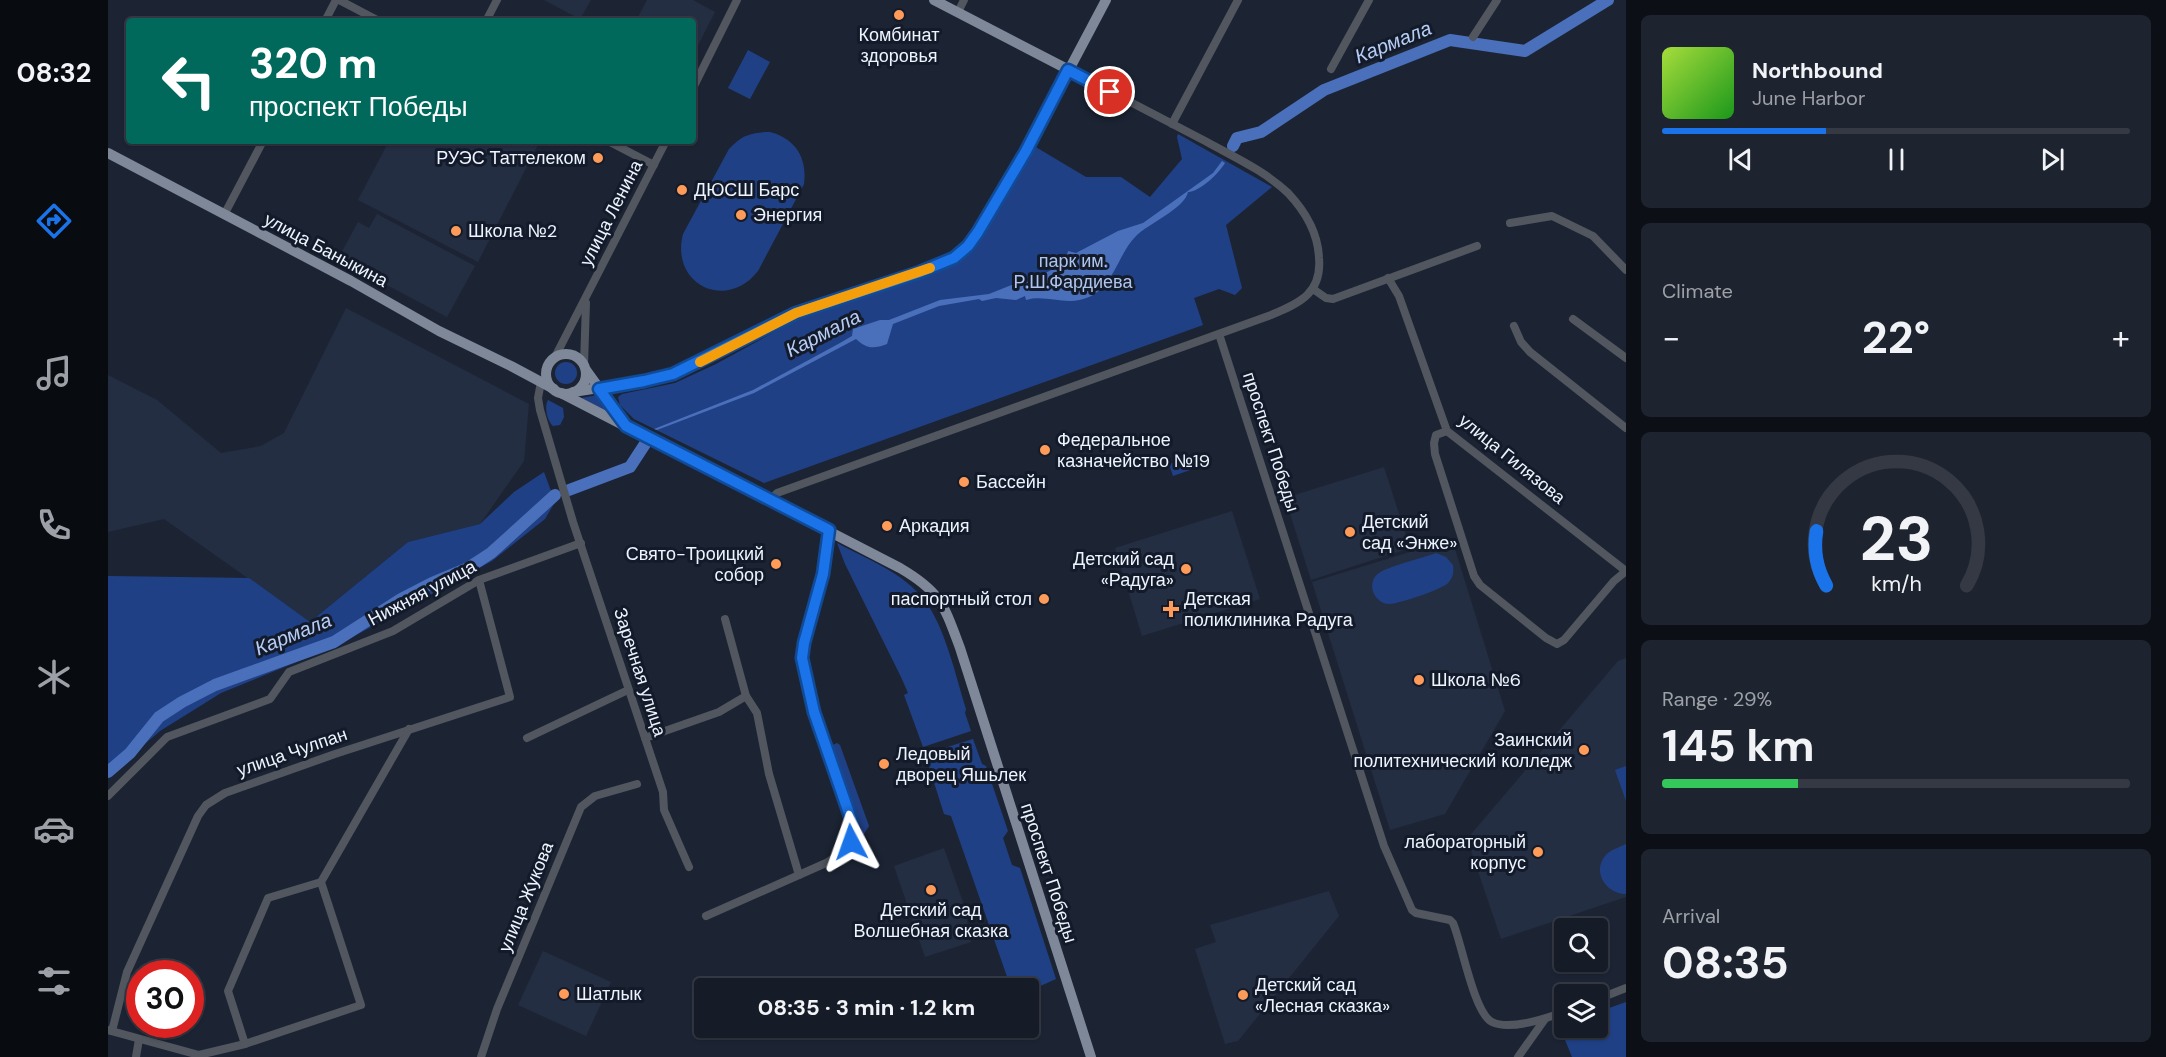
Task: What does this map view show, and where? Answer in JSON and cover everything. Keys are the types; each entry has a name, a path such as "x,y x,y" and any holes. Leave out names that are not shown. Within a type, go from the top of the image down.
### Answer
{"main road":[{"path":"934,0 1068,70"},
{"path":"626,426 599,389 578,359 571,355 563,355 555,357 549,363 548,383 557,391 599,389 673,374 796,313 920,272 954,258 968,246 978,232 1026,151 1106,0"},
{"name":"улица Баныкина","path":"108,153 439,331 541,382"},
{"path":"573,392 583,385 584,367"},
{"path":"528,375 547,371"},
{"name":"проспект Победы","path":"541,382 829,530 916,577 934,592 943,605 960,648 1091,1057"}],"street":[{"path":"328,18 338,0 373,18"},
{"path":"487,18 496,0"},
{"path":"696,82 737,0"},
{"path":"958,12 964,0"},
{"path":"1172,124 1238,0"},
{"path":"1331,69 1368,0"},
{"path":"1473,38 1497,0"},
{"path":"770,500 777,493 887,452 1293,306 1312,289 1320,266 1317,242 1305,214 1286,192 1243,162 1068,70"},
{"path":"224,214 261,144"},
{"path":"614,144 654,165"},
{"name":"улица Ленина","path":"555,357 664,144"},
{"path":"1510,223 1552,216 1593,236 1626,270"},
{"path":"1312,289 1333,300 1477,246"},
{"name":"улица Гилязова","path":"1388,278 1399,296 1447,431 1626,571"},
{"path":"584,367 586,300"},
{"path":"1573,319 1626,358"},
{"path":"1514,326 1521,342 1530,352 1626,428"},
{"name":"проспект Победы","path":"1219,334 1384,846 1412,910 1416,913 1450,920 1453,923 1478,1006 1489,1020 1500,1024 1545,1019"},
{"name":"Заречная улица","path":"541,382 538,398 540,410 562,487 663,792 664,810 689,867"},
{"path":"1447,431 1436,435 1435,454 1474,576 1480,585 1552,642 1557,644 1564,640 1614,581 1626,571"},
{"path":"706,916 826,863 846,849 851,842 853,834 851,819 814,712 802,658 823,574 829,530"},
{"name":"Нижняя улица","path":"108,796 167,737 270,699 289,672 393,631 479,580 581,543"},
{"name":"улица Чулпан","path":"110,1030 127,972 198,816 206,805 225,793 409,729 510,697 479,580"},
{"path":"725,619 746,696 757,713 769,774 799,875"},
{"path":"527,738 628,690"},
{"path":"645,738 719,712 746,696"},
{"path":"245,1044 228,991 268,898 321,882 409,729"},
{"name":"улица Жукова","path":"481,1057 497,1009 581,807 595,796 637,784"},
{"path":"110,1030 200,1054 245,1044 361,1005 321,882"},
{"path":"1608,995 1626,988"},
{"path":"1518,1057 1545,1019 1554,1016"},
{"path":"136,1057 139,1039"}],"shaded area":[{"path":"544,0 591,0 581,18"},
{"path":"647,0 693,0 715,12 696,49 696,18 638,18"},
{"name":"Школа №2","path":"387,144 538,144 478,262 358,200"},
{"path":"1222,161 1225,163 1209,181 1198,189 1188,192 1173,210 1136,236 1110,278 1089,297 1065,301 1042,298 1026,300 1025,296 1016,300 996,298 982,301 979,299 939,306 893,324 887,344 870,347 856,339 754,393 657,430 654,429 753,390 852,336 853,329 880,320 889,320 940,300 989,294 1014,284 1015,286 1030,281 1065,263 1068,251 1076,253 1118,231 1143,223 1213,173"},
{"path":"377,214 475,266 447,317 338,259 358,222 369,228"},
{"path":"346,308 529,404 524,461 480,524 408,542 310,622 164,519 108,532 108,375 157,400 221,453 261,446 284,433"},
{"name":"Детский сад «Энже»","path":"1384,467 1410,548 1311,580 1285,498"},
{"name":"Детский сад «Радуга»","path":"1232,511 1260,599 1142,636 1115,548"},
{"name":"Школа №6","path":"1452,539 1505,711 1445,814 1390,830 1312,582"},
{"name":"Заинский политехнический колледж","path":"1626,658 1626,897 1564,918 1554,918 1554,921 1501,939 1467,839 1618,661"},
{"name":"Детский сад Волшебная сказка","path":"944,848 964,905 971,942 925,957 894,866"},
{"name":"Детский сад «Лесная сказка»","path":"1329,891 1339,916 1238,1041 1225,1044 1195,949 1216,942 1210,925"},
{"name":"Шатлык","path":"543,951 611,982 586,1036 518,1005"}],"green space":[{"path":"748,50 770,62 750,99 728,88"},
{"name":"Энергия","path":"770,132 787,139 798,151 804,166 804,184 758,271 745,283 731,290 704,287 685,267 681,252 683,234 729,149 738,140 748,135"},
{"name":"парк им. Р.Ш.Фардиева","path":"1178,134 1272,187 1226,225 1242,288 1235,295 1219,289 1194,298 1203,325 764,483 634,419 620,405 618,397 622,394 675,383 716,364 800,318 935,274 964,257 986,231 1029,143 1086,177 1121,177 1150,197 1182,159"},
{"path":"562,362 570,362 577,369 577,377 570,384 562,384 555,377 555,369"},
{"path":"598,395 608,412 581,398"},
{"path":"548,400 563,408 564,417 560,425 553,426 549,421 546,410"},
{"path":"1189,458 1193,469 1173,476 1169,464"},
{"path":"544,472 555,502 545,519 492,561 338,645 221,693 160,731 108,775 108,576 249,578 310,622 408,542 480,524 514,492"},
{"path":"837,543 907,582 925,601 944,638 971,731 923,747 904,695 908,693"},
{"path":"1436,553 1446,557 1453,565 1452,577 1448,583 1438,589 1393,604 1378,600 1372,586 1379,573"},
{"path":"973,739 982,764 986,766 1008,831 1003,838 1012,865 1020,868 1056,979 1039,987 1039,978 1008,978 951,816 944,814 925,754"},
{"path":"837,743 840,745 869,826 864,834 858,835 855,832 828,747"},
{"path":"1626,766 1626,801 1615,770"},
{"path":"1626,844 1626,894 1618,893 1606,885 1602,880 1600,866 1608,853"},
{"path":"1626,1002 1626,1057 1572,1057 1564,1038 1608,1038 1608,1008"}],"waterway":[{"name":"Кармала","path":"1233,146 1237,138 1261,132 1324,90 1450,40 1525,51 1608,0"},
{"name":"Кармала","path":"569,490 630,467 645,444"},
{"name":"Кармала","path":"108,772 130,753 159,717 182,702 215,685 334,642 401,599 468,568 491,553 555,495"}],"slow traffic":[{"path":"700,362 796,313 930,268"}],"place":[{"name":"Комбинат здоровья","path":"899,15"},
{"name":"РУЭС Таттелеком","path":"598,158"},
{"name":"ДЮСШ Барс","path":"682,190"},
{"name":"Энергия","path":"741,215"},
{"name":"Школа №2","path":"456,231"},
{"name":"Федеральное казначейство №19","path":"1045,450"},
{"name":"Бассейн","path":"964,482"},
{"name":"Аркадия","path":"887,526"},
{"name":"Детский сад «Энже»","path":"1350,532"},
{"name":"Свято-Троицкий собор","path":"776,564"},
{"name":"Детский сад «Радуга»","path":"1186,569"},
{"name":"паспортный стол","path":"1044,599"},
{"name":"Детская поликлиника Радуга","path":"1171,609"},
{"name":"Школа №6","path":"1419,680"},
{"name":"Заинский политехнический колледж","path":"1584,750"},
{"name":"Ледовый дворец Яшьлек","path":"884,764"},
{"name":"лабораторный корпус","path":"1538,852"},
{"name":"Детский сад Волшебная сказка","path":"931,890"},
{"name":"Шатлык","path":"564,994"},
{"name":"Детский сад «Лесная сказка»","path":"1243,995"}],"route":[{"path":"851,842 853,834 851,819 814,712 802,658 825,566 829,530 626,426 599,389 673,374 796,313 920,272 954,258 975,237 1026,151 1068,70 1110,92"}]}
